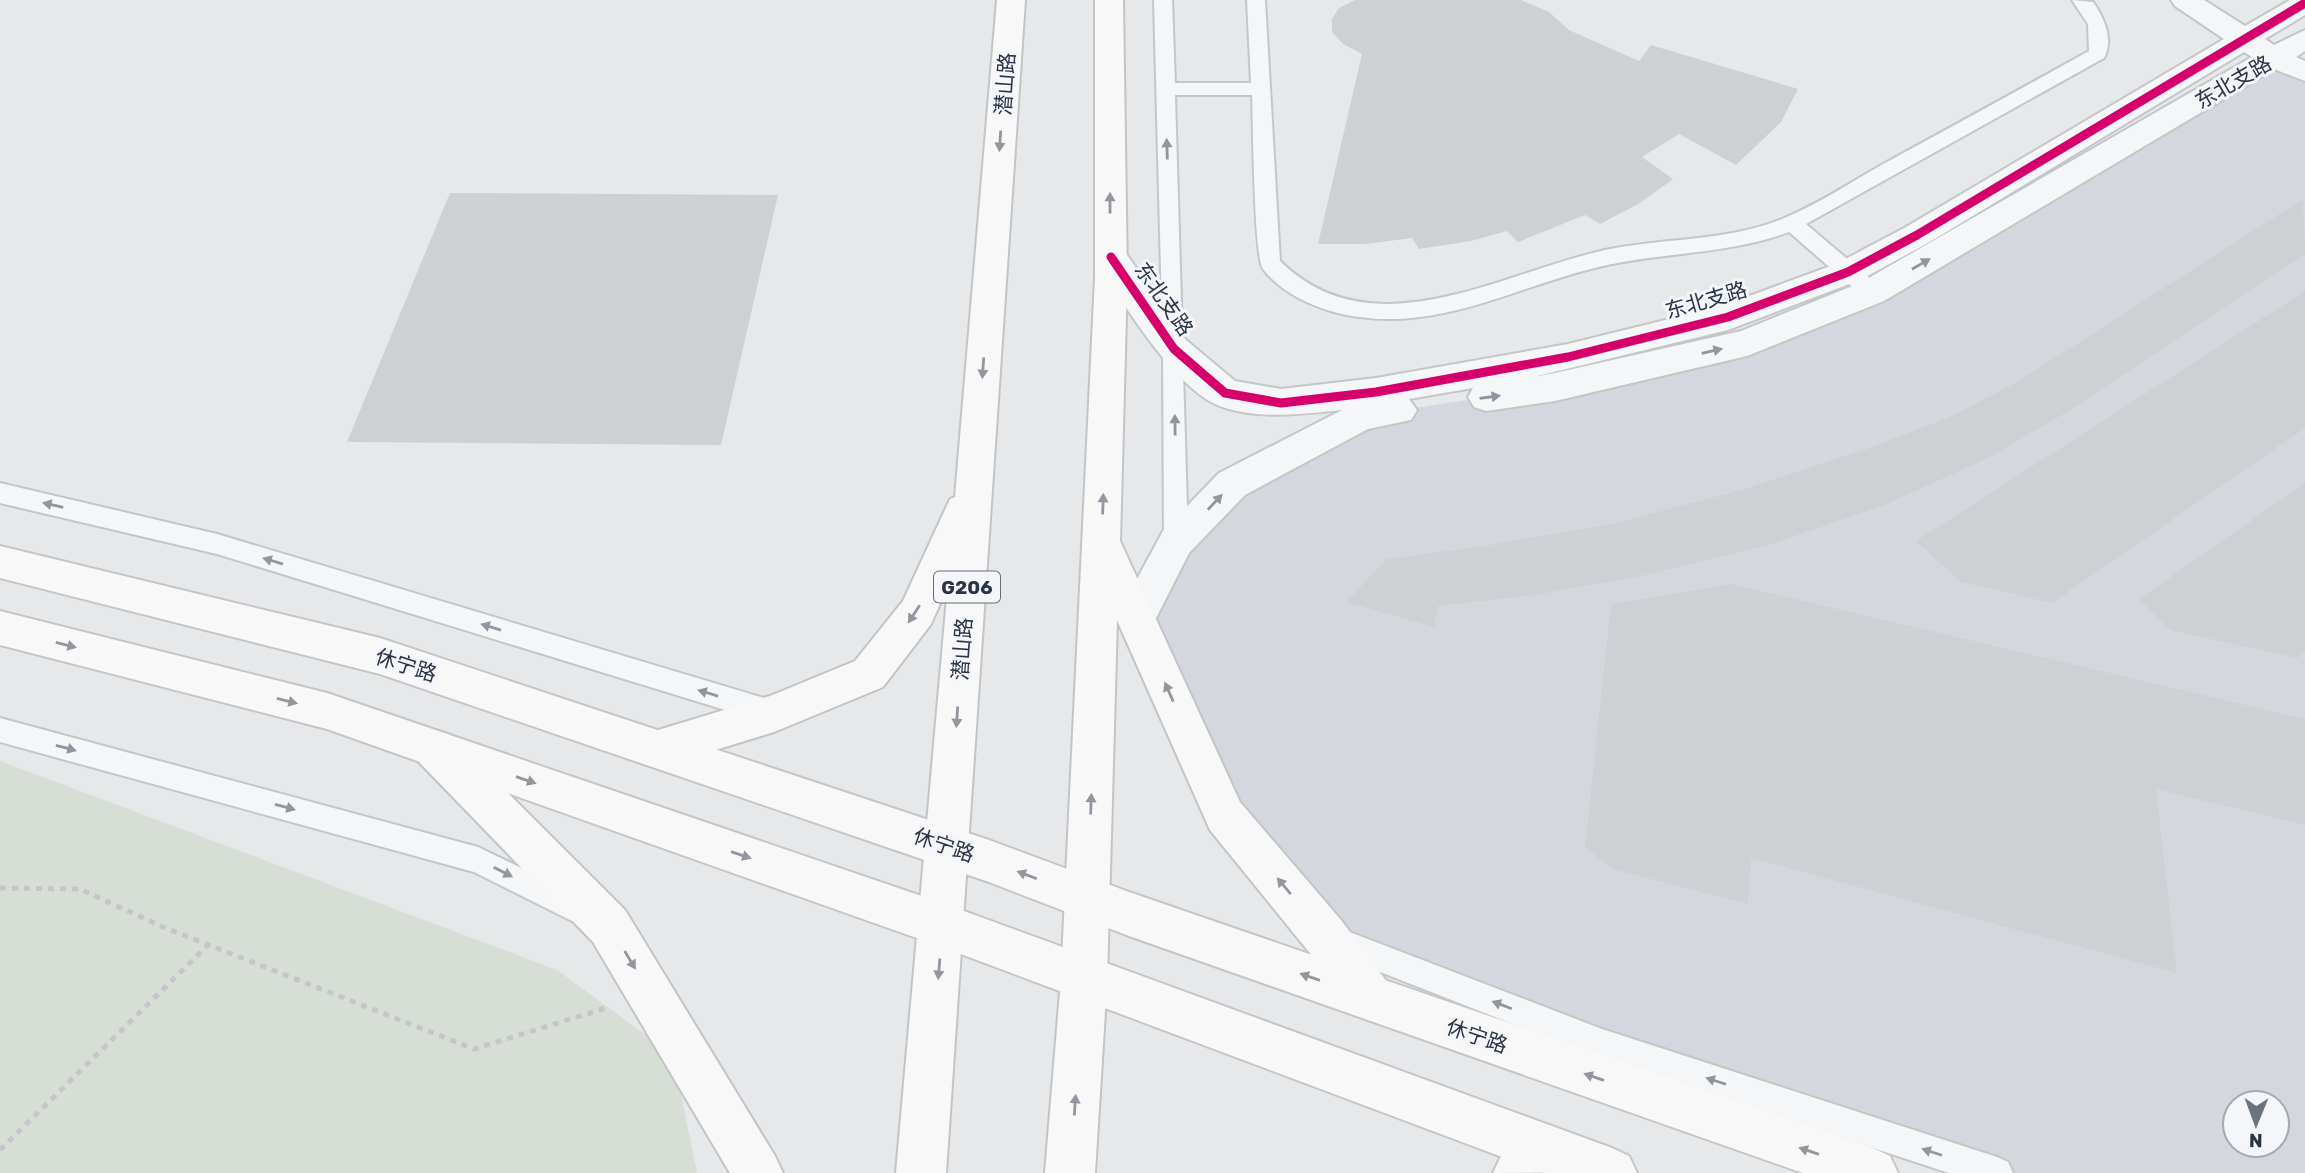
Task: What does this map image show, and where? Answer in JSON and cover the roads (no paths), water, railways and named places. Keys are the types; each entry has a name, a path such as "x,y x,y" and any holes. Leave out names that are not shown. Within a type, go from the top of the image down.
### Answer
{"main road":[{"name":"潜山路","path":"920,1173 942,925 1012,0"},
{"path":"1070,1173 1084,980 1111,257 1109,0"},
{"path":"657,749 774,713 869,674 917,612 974,486"},
{"path":"1101,542 1224,816 1325,936 1371,998"},
{"name":"休宁路","path":"0,562 380,656 948,846 1087,898 1873,1173"},
{"path":"0,628 327,711 942,925 1084,980 1612,1173"},
{"path":"435,749 609,926 758,1173"},
{"path":"1518,1173 1564,1155"}],"street":[{"path":"2185,0 2285,47"},
{"path":"2223,0 2285,47"},
{"name":"东北支路","path":"1136,618 1177,542 1232,484 1361,416 1555,387 1747,343 2285,47 2305,4"},
{"name":"东北支路","path":"1111,257 1174,349 1225,393 1281,403 1376,392 1568,357 1860,282"}],"lane":[{"path":"1163,0 1177,542"},
{"path":"1256,0 1270,263 1284,282 1307,298 1339,308 1408,310 1467,301 1515,288 1577,264 1613,256 1723,244 1766,234 1792,223 2098,54 2100,38 2096,16 2081,0"},
{"path":"1165,89 1261,89"},
{"path":"1792,223 1860,282"},
{"path":"0,493 217,544 774,713"},
{"path":"0,730 478,860 609,926"},
{"path":"1325,936 1602,1044 1997,1173"}]}
